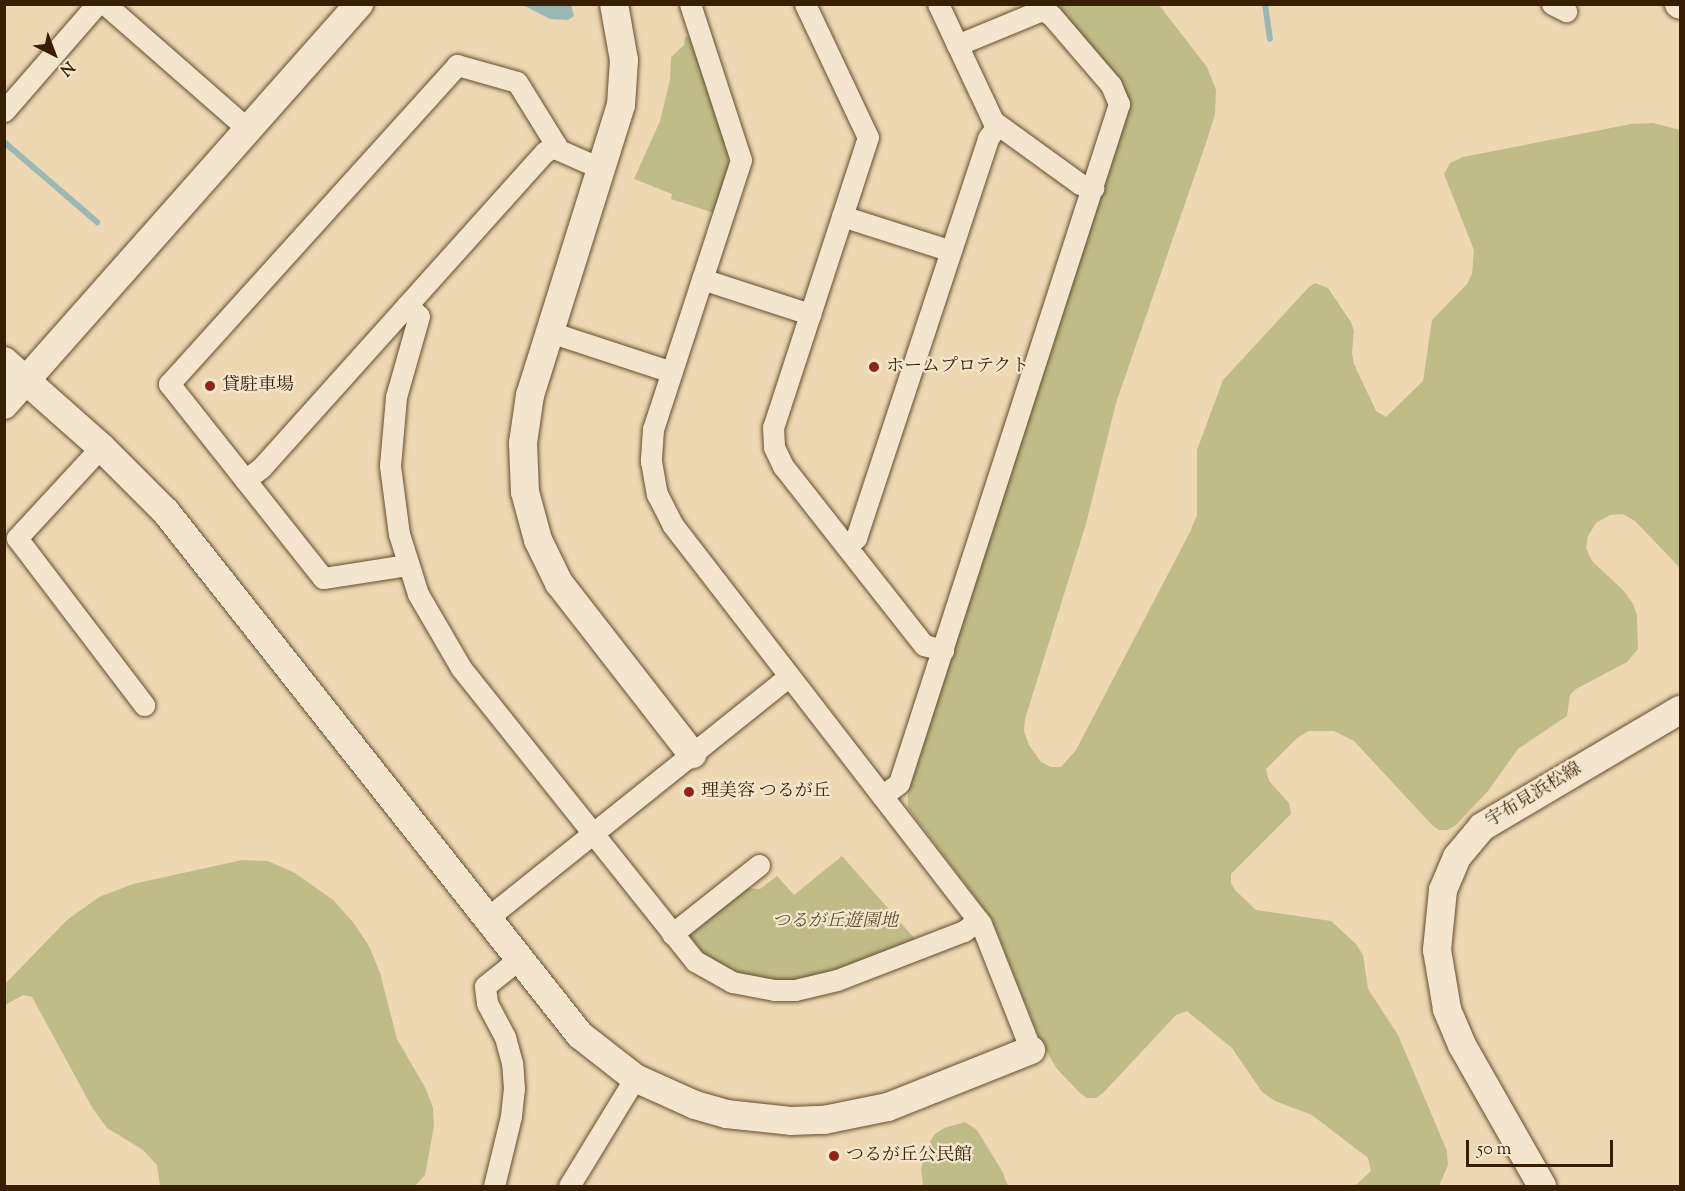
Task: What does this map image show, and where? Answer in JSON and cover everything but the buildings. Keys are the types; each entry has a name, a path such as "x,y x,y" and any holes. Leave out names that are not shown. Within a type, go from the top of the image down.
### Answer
{"street":[{"path":"4,111 98,4"},
{"path":"105,4 249,130"},
{"path":"4,405 359,4"},
{"path":"614,4 622,38 624,82 621,105 530,395 523,443 525,492 537,540 547,562 573,604 692,754"},
{"path":"4,362 101,447 166,512 580,1035 635,1078 664,1093 726,1114 758,1119 824,1120 888,1107 1031,1050 978,920 672,524 657,494 651,461 653,429 741,160 690,4"},
{"path":"805,4 868,137 773,427 774,447 783,466 924,645 943,650"},
{"path":"938,4 993,121 1080,184 1093,188"},
{"path":"882,796 899,783 1117,114 1117,94 1051,15 1042,10 1032,12 957,45"},
{"path":"407,565 323,578 170,384 457,65 517,82 559,150 602,168"},
{"path":"846,546 856,538 988,138 998,124"},
{"path":"245,480 261,468 544,152 556,145"},
{"path":"842,216 951,251"},
{"path":"702,279 810,314"},
{"path":"407,305 419,316 396,397 390,466 399,534 407,565 431,619 461,668 695,961 732,982 753,988 795,990 837,980 964,931 978,920"},
{"path":"549,332 672,372"},
{"path":"101,447 17,538 144,705"},
{"path":"486,919 789,676"},
{"name":"宇布見浜松線","path":"1542,1186 1462,1045 1447,1009 1437,950 1443,891 1457,857 1482,827 1680,710"},
{"path":"672,934 759,865"},
{"path":"494,1186 511,1116 514,1089 512,1063 505,1037 487,1003 485,986 519,959"},
{"path":"569,1186 635,1078"}],"green space":[{"path":"1053,5 1159,5 1207,67 1216,90 1215,114 1116,403 1086,524 1025,719 1024,731 1029,745 1041,762 1051,767 1061,767 1076,750 1190,532 1197,515 1197,450 1223,380 1309,287 1315,283 1328,288 1351,322 1354,331 1352,353 1354,364 1376,411 1386,417 1423,381 1432,320 1467,284 1472,274 1474,250 1444,174 1450,163 1463,157 1631,124 1653,123 1680,130 1680,568 1635,521 1623,514 1610,515 1596,523 1588,536 1586,548 1592,561 1625,592 1633,604 1637,615 1638,649 1627,662 1576,689 1570,695 1567,716 1518,749 1488,791 1455,826 1447,830 1439,830 1432,825 1354,741 1334,731 1309,731 1297,738 1266,769 1269,781 1289,803 1291,814 1231,874 1231,883 1235,890 1256,910 1331,921 1356,944 1363,955 1368,989 1398,1035 1447,1151 1448,1165 1439,1186 1355,1186 1371,1171 1368,1158 1312,1115 1275,1101 1262,1092 1232,1048 1187,1011 1176,1015 1104,1092 1096,1098 1087,1098 1057,1069 1041,1042 991,918 908,808 908,785 1128,103 1119,79"},
{"path":"691,36 729,151 728,167 714,213 671,199 672,194 634,179 660,121 670,80 671,57 684,45 685,37"},
{"name":"つるが丘遊園地","path":"842,856 916,940 815,978 775,981 735,973 700,954 683,934 741,888 760,889 777,876 794,895"},
{"path":"242,860 268,861 295,873 333,900 353,922 369,946 380,973 397,1039 426,1089 433,1108 434,1126 425,1175 415,1186 160,1186 157,1165 143,1150 107,1128 93,1109 32,997 23,995 5,1005 5,984 67,920 99,897 133,884"},
{"path":"965,1122 977,1130 1002,1171 1008,1186 923,1186 921,1169 929,1143 935,1134 944,1128"}],"water":[{"path":"523,5 571,5 574,16 568,20 550,19"}],"waterway":[{"path":"1265,4 1270,39"},
{"path":"4,142 97,222"}],"place":[{"name":"ホームプロテクト","path":"874,367"},
{"name":"貸駐車場","path":"210,386"},
{"name":"理美容 つるが丘","path":"689,792"},
{"name":"つるが丘公民館","path":"834,1156"}]}
